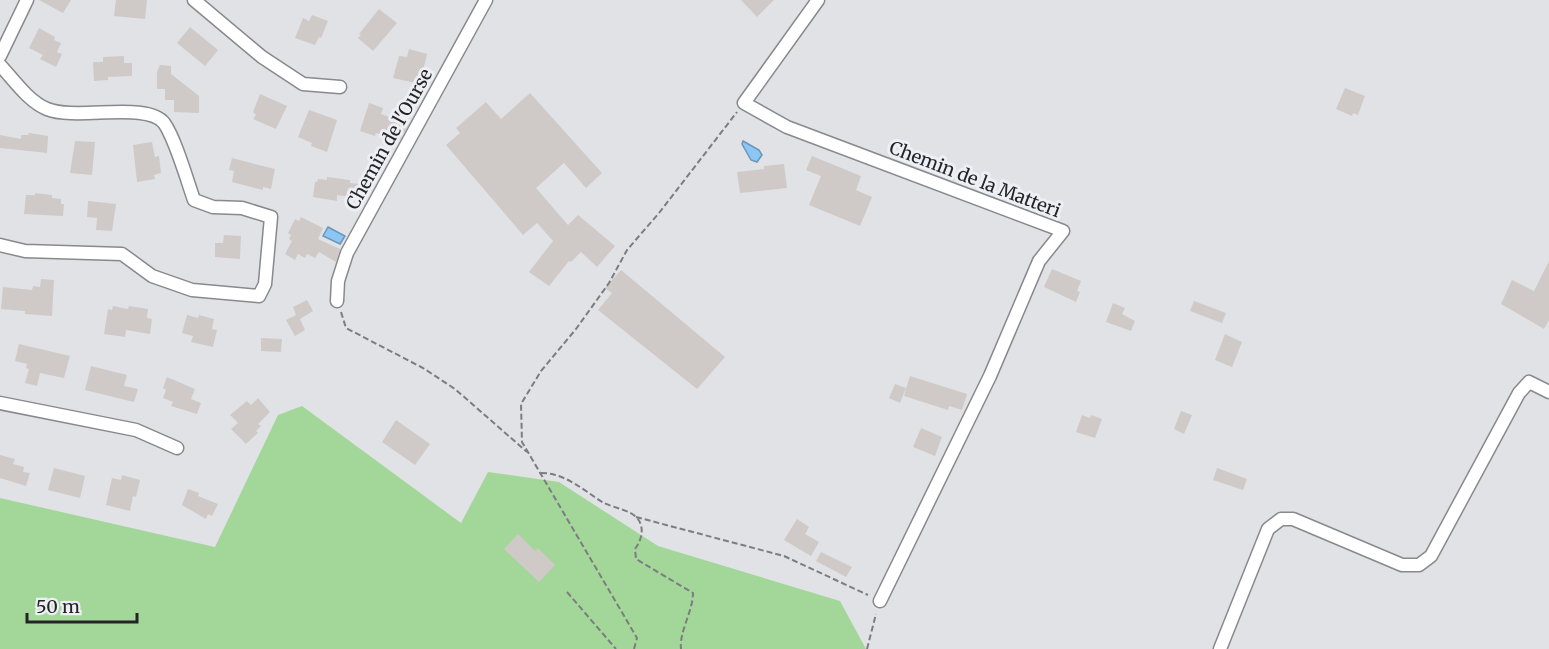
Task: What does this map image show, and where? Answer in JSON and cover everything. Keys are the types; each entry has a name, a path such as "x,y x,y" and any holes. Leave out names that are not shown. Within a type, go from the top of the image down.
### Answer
{"street":[{"path":"0,56 27,0"},
{"path":"194,0 261,57 303,84 340,87"},
{"name":"Chemin de l'Ourse","path":"337,301 338,281 347,253 486,0"},
{"path":"744,103 818,0"},
{"path":"0,65 28,95 47,109 72,113 146,112 163,122 177,152 194,200 213,207 242,208 271,217 265,284 259,296 192,290 152,276 122,254 25,250 0,246"},
{"name":"Chemin de la Matteri","path":"744,103 787,127 1063,231 1039,261 990,376 880,601"},
{"path":"1220,649 1268,529 1281,519 1293,519 1402,565 1419,565 1431,556 1519,393 1529,382 1549,392"},
{"path":"0,403 136,430 177,448"}],"path":[{"path":"634,649 637,638 522,442 521,404 541,371 609,283 627,250 659,213 744,103"},
{"path":"337,301 346,328 423,368 455,389 530,455"},
{"path":"541,473 551,473 572,482 605,503 636,517 784,556 880,601 867,649"},
{"path":"636,517 642,526 640,541 634,549 636,559 693,593 681,649"},
{"path":"567,592 616,649"}],"green space":[{"path":"302,406 461,523 488,472 559,482 658,546 840,601 866,649 0,649 0,498 215,547 278,415"}],"water":[{"path":"743,141 759,150 762,155 757,162 751,160 742,144"},
{"path":"328,227 345,236 340,244 323,236"}],"building":[{"path":"39,0 71,0 63,13"},
{"path":"116,0 147,0 145,19 114,16"},
{"path":"741,0 774,0 757,17"},
{"path":"379,9 397,23 373,51 358,38"},
{"path":"312,15 328,21 321,38 319,37 315,45 295,38 303,18 309,21"},
{"path":"190,27 218,50 205,66 177,43"},
{"path":"39,28 61,43 57,52 62,54 56,67 40,59 43,55 29,48"},
{"path":"409,49 427,54 420,84 393,78 399,56 407,57"},
{"path":"124,56 124,63 132,63 132,76 108,77 108,80 94,81 93,62 103,62 103,57"},
{"path":"160,65 171,66 171,74 199,96 199,113 174,112 174,100 165,100 165,89 157,89 157,72"},
{"path":"1345,88 1365,96 1358,115 1353,113 1352,116 1336,109"},
{"path":"530,93 602,173 586,188 564,163 536,188 568,225 578,215 615,246 597,267 581,252 571,262 569,261 549,286 529,272 553,241 537,223 523,235 446,145 460,133 456,128 486,102 501,119"},
{"path":"260,94 287,106 276,129 253,119 256,115 253,112"},
{"path":"369,103 383,108 381,114 409,124 399,141 376,133 375,136 360,131"},
{"path":"309,110 337,120 327,152 311,146 312,143 298,137"},
{"path":"29,133 48,136 47,153 0,148 0,135 21,139 21,135"},
{"path":"75,141 95,142 92,175 70,173"},
{"path":"152,142 155,157 159,156 161,173 154,175 155,179 137,182 133,145"},
{"path":"812,156 861,176 856,190 872,197 860,226 809,205 821,176 806,170"},
{"path":"232,158 275,169 271,189 263,187 263,190 232,182 234,171 229,170"},
{"path":"784,164 787,188 740,193 737,172"},
{"path":"327,177 361,184 359,198 337,195 337,201 313,197 315,182 318,179 327,180"},
{"path":"35,193 52,195 52,198 61,199 61,204 64,204 63,216 24,214 26,195 35,195"},
{"path":"88,201 116,204 112,231 96,230 97,218 87,217"},
{"path":"301,217 323,228 318,239 340,249 336,262 319,252 315,258 307,254 305,258 298,254 295,260 285,254 292,241 288,233 295,219 299,221"},
{"path":"224,235 241,236 240,259 215,257 215,243 223,243"},
{"path":"1549,261 1549,320 1544,329 1501,304 1512,280 1534,291"},
{"path":"1052,269 1081,281 1076,302 1044,287"},
{"path":"621,270 725,357 697,389 598,310 612,293 605,288"},
{"path":"41,279 54,280 52,316 1,309 3,287 32,290 33,286 40,287"},
{"path":"307,300 313,311 300,319 305,330 295,336 286,320 296,315 293,307"},
{"path":"1194,301 1226,313 1222,323 1190,311"},
{"path":"1113,303 1125,308 1122,314 1135,321 1131,331 1106,322"},
{"path":"113,306 148,309 147,318 152,319 150,334 126,330 125,337 104,334 108,309 112,310"},
{"path":"187,315 214,319 212,329 217,330 213,347 191,342 193,336 182,333"},
{"path":"1225,334 1242,342 1232,367 1215,360"},
{"path":"261,338 282,339 281,352 261,351"},
{"path":"19,344 70,356 64,378 40,373 37,386 25,383 29,369 26,368 27,364 15,361"},
{"path":"91,366 127,375 124,386 138,389 134,402 85,390"},
{"path":"910,376 967,394 962,410 949,406 948,410 904,396"},
{"path":"167,377 195,389 191,399 201,403 197,414 171,406 173,402 163,398 166,390 163,388"},
{"path":"895,384 906,388 900,403 889,398"},
{"path":"258,398 270,412 258,424 261,426 256,431 258,433 246,444 231,429 238,423 230,415 247,401 251,405"},
{"path":"1181,411 1192,415 1184,434 1174,429"},
{"path":"1082,415 1102,419 1095,438 1076,432"},
{"path":"396,420 430,444 415,465 382,442"},
{"path":"921,428 942,437 935,456 913,447"},
{"path":"0,455 15,459 13,464 24,467 23,472 30,473 26,486 0,478"},
{"path":"54,468 85,476 80,498 48,490"},
{"path":"1217,468 1247,479 1243,490 1213,480"},
{"path":"122,475 140,480 130,511 106,505 112,478 121,480"},
{"path":"188,489 218,504 212,516 208,514 206,519 182,505"},
{"path":"797,519 809,527 805,534 819,542 811,556 784,540"},
{"path":"518,534 535,551 538,548 555,565 539,582 504,549"},
{"path":"821,552 852,567 846,577 816,561"}]}
